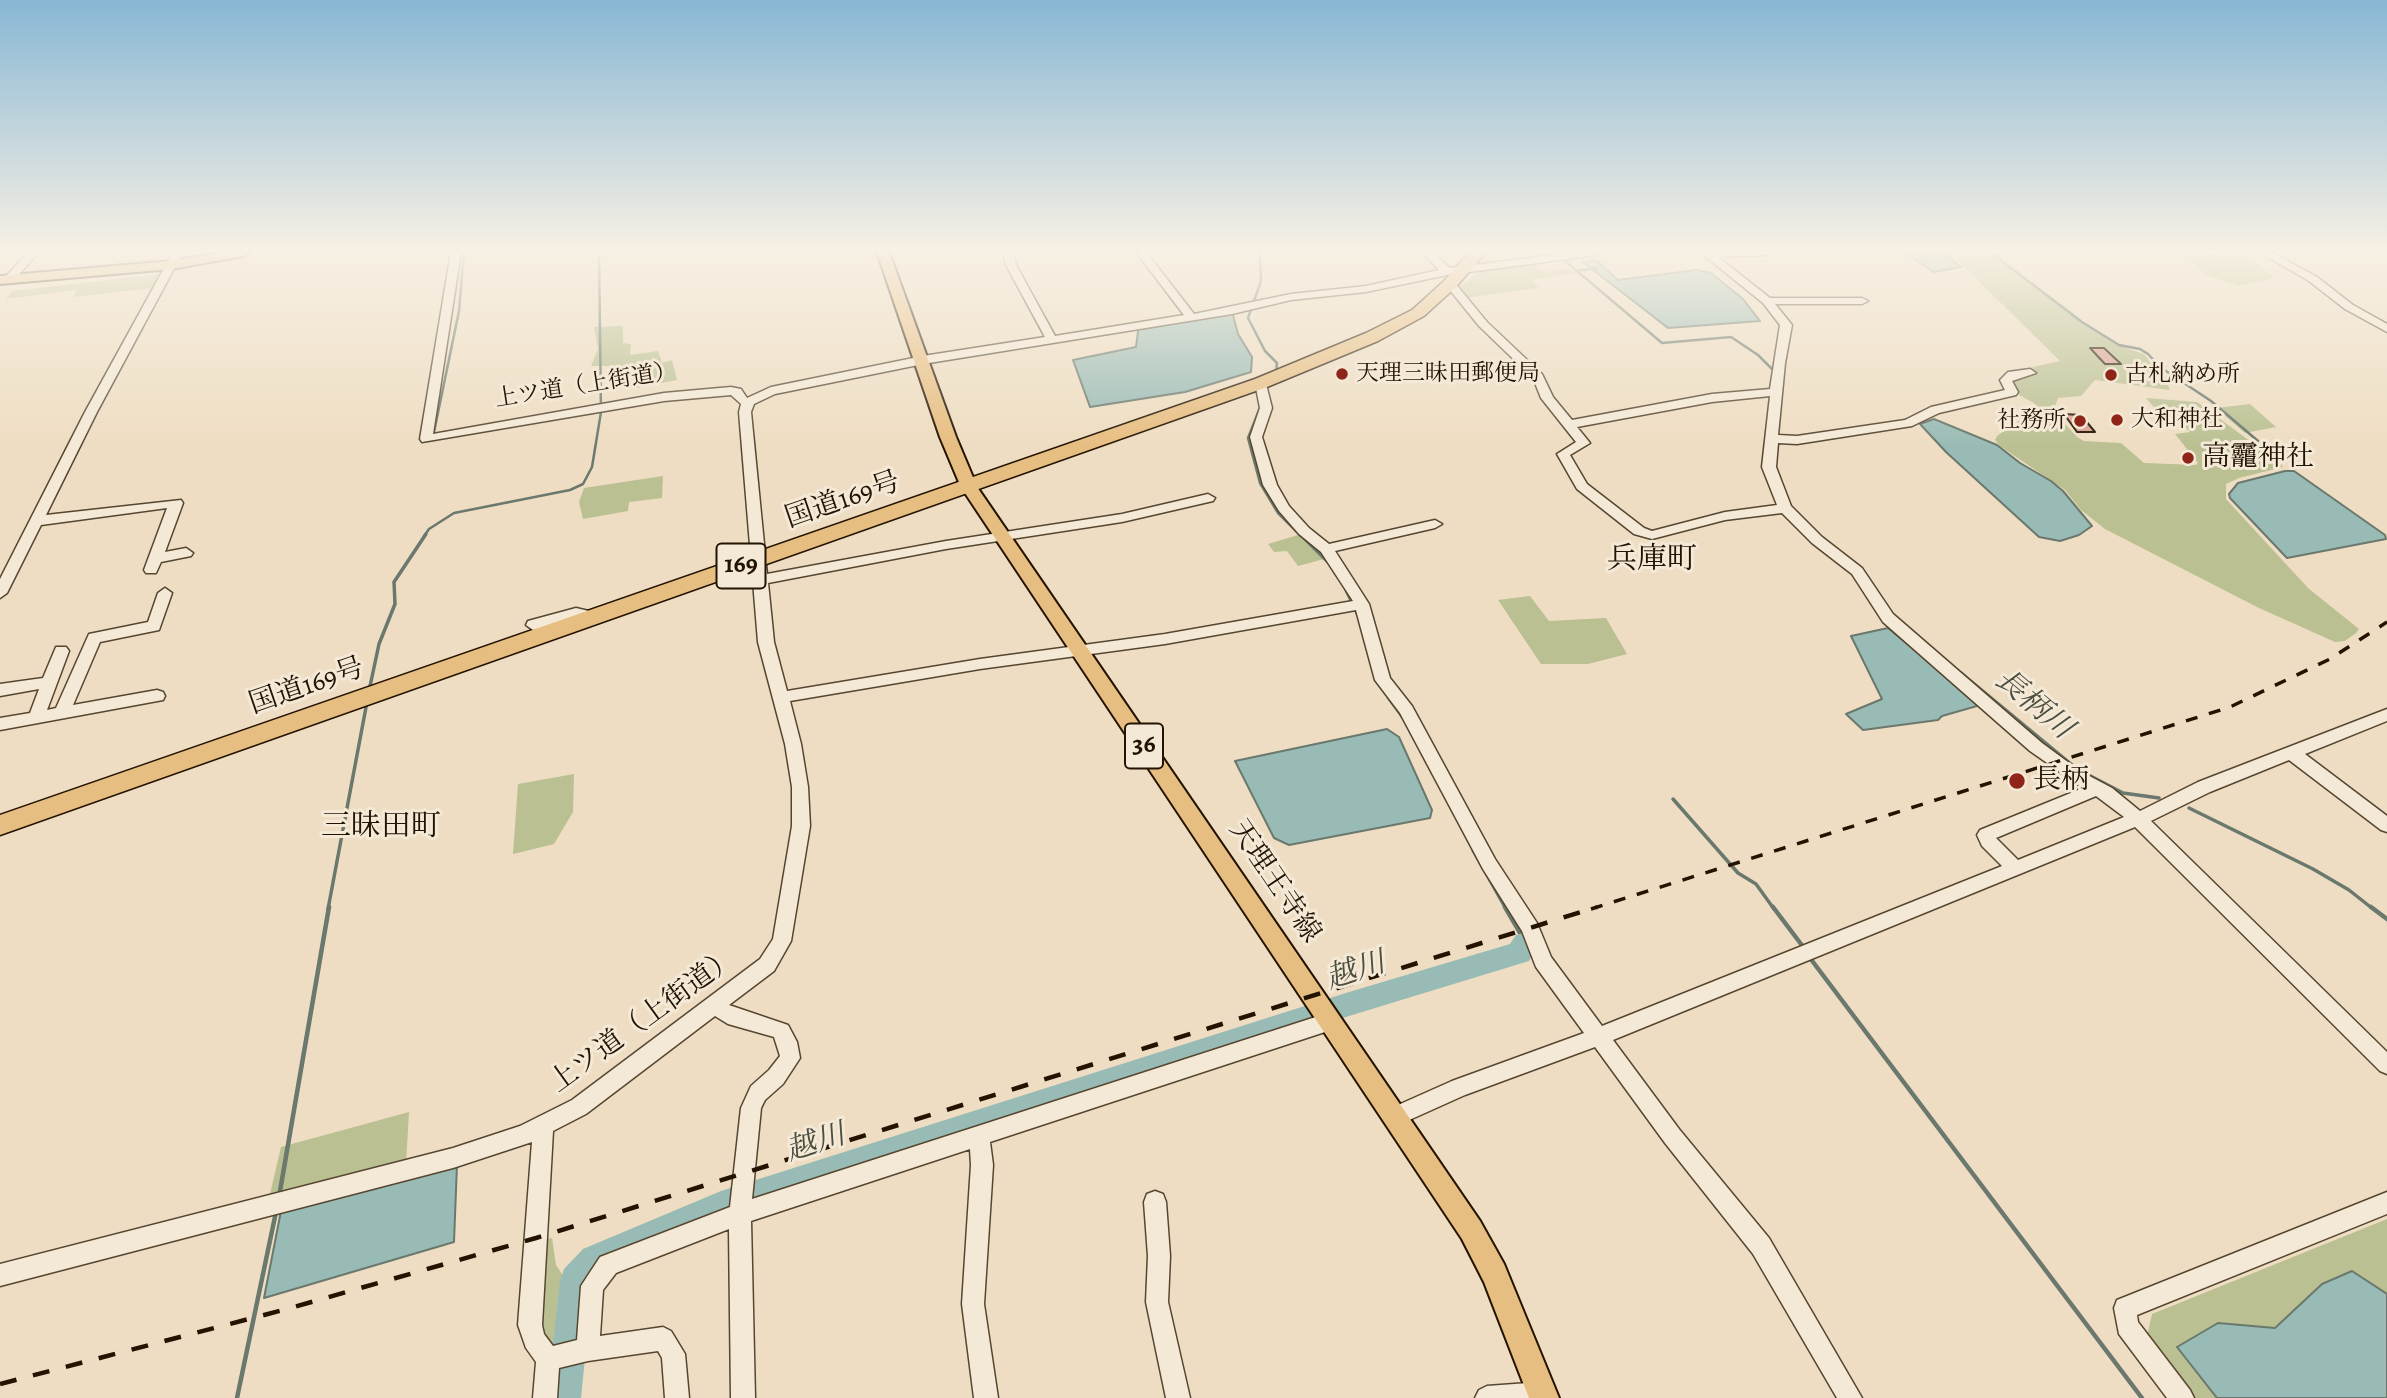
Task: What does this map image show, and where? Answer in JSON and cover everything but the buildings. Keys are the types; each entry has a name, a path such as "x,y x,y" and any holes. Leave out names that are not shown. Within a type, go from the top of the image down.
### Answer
{"highway":[{"name":"国道169号","path":"0,825 586,620 759,570 969,487 1261,383 1410,317"}],"main road":[{"name":"天理王寺線","path":"907,317 948,436 969,487 1000,537 1471,1230 1494,1274 1543,1396"}],"street":[{"path":"0,593 90,412 142,317"},
{"name":"上ツ道（上街道）","path":"0,1275 453,1158 543,1127 579,1107 767,965 782,941 801,826 800,787 782,697 766,642 745,412 748,402 742,401 737,392 731,391 664,397 426,439 447,317"},
{"path":"1040,317 1051,338"},
{"path":"748,402 771,391 923,360 1181,317"},
{"path":"1479,317 1538,377 1547,398 1584,443 1563,454 1583,486 1646,534 1652,535 1725,516 1785,508"},
{"path":"1779,317 1786,326 1770,439 1769,467 1785,508 1816,540 1857,571 1888,618 2036,747 2137,819 2387,1065"},
{"path":"2366,317 2387,329"},
{"path":"1770,439 1797,440 1908,423 1955,404 2012,392 2006,380 2012,375 2030,373"},
{"path":"1261,383 1266,408 1255,437 1270,485 1284,508 1304,531 1326,549 1362,604 1383,680 1406,710 1489,864 1530,928 1543,961 1597,1037 1761,1246 1850,1398"},
{"path":"1571,424 1712,398 1776,392"},
{"path":"759,570 1122,518 1208,498"},
{"path":"36,521 176,503 153,564 186,554"},
{"path":"1326,549 1435,524"},
{"path":"63,711 94,638 154,626 165,593"},
{"path":"782,697 980,664 1080,652 1362,604"},
{"path":"533,625 576,613 584,615 586,620"},
{"path":"37,715 61,650"},
{"path":"0,690 50,682"},
{"path":"0,723 157,696"},
{"path":"1396,1116 2137,819 2204,787 2387,715"},
{"path":"2293,754 2387,825"},
{"path":"2014,867 1988,841 1986,835 2085,795 2096,788"},
{"path":"714,1004 729,1015 781,1031 787,1042 790,1058 776,1077 758,1093 751,1108 740,1214 743,1398"},
{"path":"588,1349 592,1286 608,1265 740,1214 979,1135 1326,1014"},
{"path":"543,1127 530,1325 534,1340 548,1359 545,1398"},
{"path":"979,1135 982,1165 973,1304 986,1398"},
{"path":"1155,1202 1159,1256 1157,1302 1178,1398"},
{"path":"2182,1398 2127,1326 2125,1308 2387,1203"},
{"path":"548,1359 588,1349 663,1339 673,1354 677,1398"},
{"path":"1487,1398 1543,1396"}],"green space":[{"path":"2015,317 2075,317 2117,345 2144,354 2157,371 2172,381 2168,385 2170,390 2095,380 2081,396 2058,398 2053,411 2084,441 2121,443 2144,463 2196,465 2198,463 2175,434 2190,432 2182,424 2160,414 2146,398 2197,402 2281,464 2283,467 2226,484 2226,499 2308,588 2359,629 2356,633 2345,641 2335,642 2259,608 2105,529 2081,510 2065,490 2000,446 1995,440 1997,436 2017,422 2038,413 2039,408 2006,388 2015,371 2060,361"},
{"path":"623,326 623,343 631,344 630,355 658,351 662,363 672,360 677,380 636,388 633,368 614,371 609,366 591,366 598,349 594,327"},
{"path":"2250,404 2276,427 2245,433 2216,408"},
{"path":"663,476 662,498 629,502 628,511 583,519 579,502 584,488"},
{"path":"1298,535 1324,559 1298,566 1287,551 1274,552 1268,544"},
{"path":"1530,596 1549,621 1606,618 1627,654 1588,664 1541,664 1498,600"},
{"path":"574,774 573,812 554,844 513,854 518,784"},
{"path":"409,1112 406,1165 269,1198 281,1147"},
{"path":"2387,1219 2387,1398 2194,1398 2147,1336 2152,1314"},
{"path":"552,1238 556,1265 574,1293 568,1353 535,1340 536,1241"}],"water":[{"path":"1189,317 1234,317 1238,334 1252,357 1251,372 1185,392 1090,407 1073,360 1136,347 1136,325"},
{"path":"1654,317 1757,317 1760,321 1668,328"},
{"path":"1934,419 1997,445 2020,463 2051,481 2063,491 2092,526 2079,535 2060,541 2039,537 1946,452 1920,424"},
{"path":"2294,471 2385,535 2386,539 2287,558 2229,494 2238,483"},
{"path":"1888,628 1978,702 1977,706 1942,716 1938,720 1863,730 1846,714 1882,699 1851,636"},
{"path":"1387,729 1399,737 1432,810 1430,818 1289,845 1274,838 1235,761"},
{"path":"457,1164 454,1242 264,1298 281,1211"},
{"path":"2352,1271 2387,1294 2387,1398 2217,1398 2177,1347 2218,1323 2275,1328 2322,1284"}],"waterway":[{"path":"434,432 458,317"},
{"path":"424,536 429,529 454,513 570,490 583,484 592,467 601,412 600,317"},
{"name":"越川","path":"1248,317 1265,351 1277,363 1276,373"},
{"name":"長柄川","path":"1632,317 1662,343 1731,337 1758,355 1772,369"},
{"path":"2076,317 2119,345 2140,349 2148,354 2160,367 2211,401 2258,441"},
{"name":"越川","path":"1261,405 1248,438 1260,483 1278,513 1301,536"},
{"path":"369,691 379,644 395,604 394,582 426,534"},
{"name":"越川","path":"1300,534 1329,563"},
{"name":"越川","path":"1346,590 1358,615"},
{"name":"長柄川","path":"1961,673 2077,769 2123,793 2159,798"},
{"name":"越川","path":"1388,697 1404,719"},
{"path":"328,909 367,702"},
{"path":"1673,799 1738,873 1756,884 1774,909"},
{"name":"長柄川","path":"2189,808 2313,869 2349,890 2373,909"},
{"name":"越川","path":"1473,850 1506,909"},
{"path":"279,1197 329,907"},
{"name":"越川","path":"1505,907 1526,943"},
{"path":"1773,907 1804,948"},
{"name":"長柄川","path":"2371,907 2387,919"},
{"name":"越川","path":"564,1398 576,1281 594,1260 721,1207 1349,1004 1519,953 1526,943"},
{"path":"1810,958 2142,1398"},
{"path":"237,1398 276,1212"}],"railway":[{"path":"1591,909 2230,707 2330,659 2387,622"},
{"path":"0,1384 287,1309 536,1238 1597,907"}],"place":[{"name":"天理三昧田郵便局","path":"1342,374"},
{"name":"古札納め所","path":"2111,375"},
{"name":"大和神社","path":"2117,420"},
{"name":"社務所","path":"2080,421"},
{"name":"高龗神社","path":"2188,458"},
{"name":"長柄","path":"2017,781"}],"district":[{"name":"兵庫町","path":"1652,561"},
{"name":"三昧田町","path":"381,828"}]}
